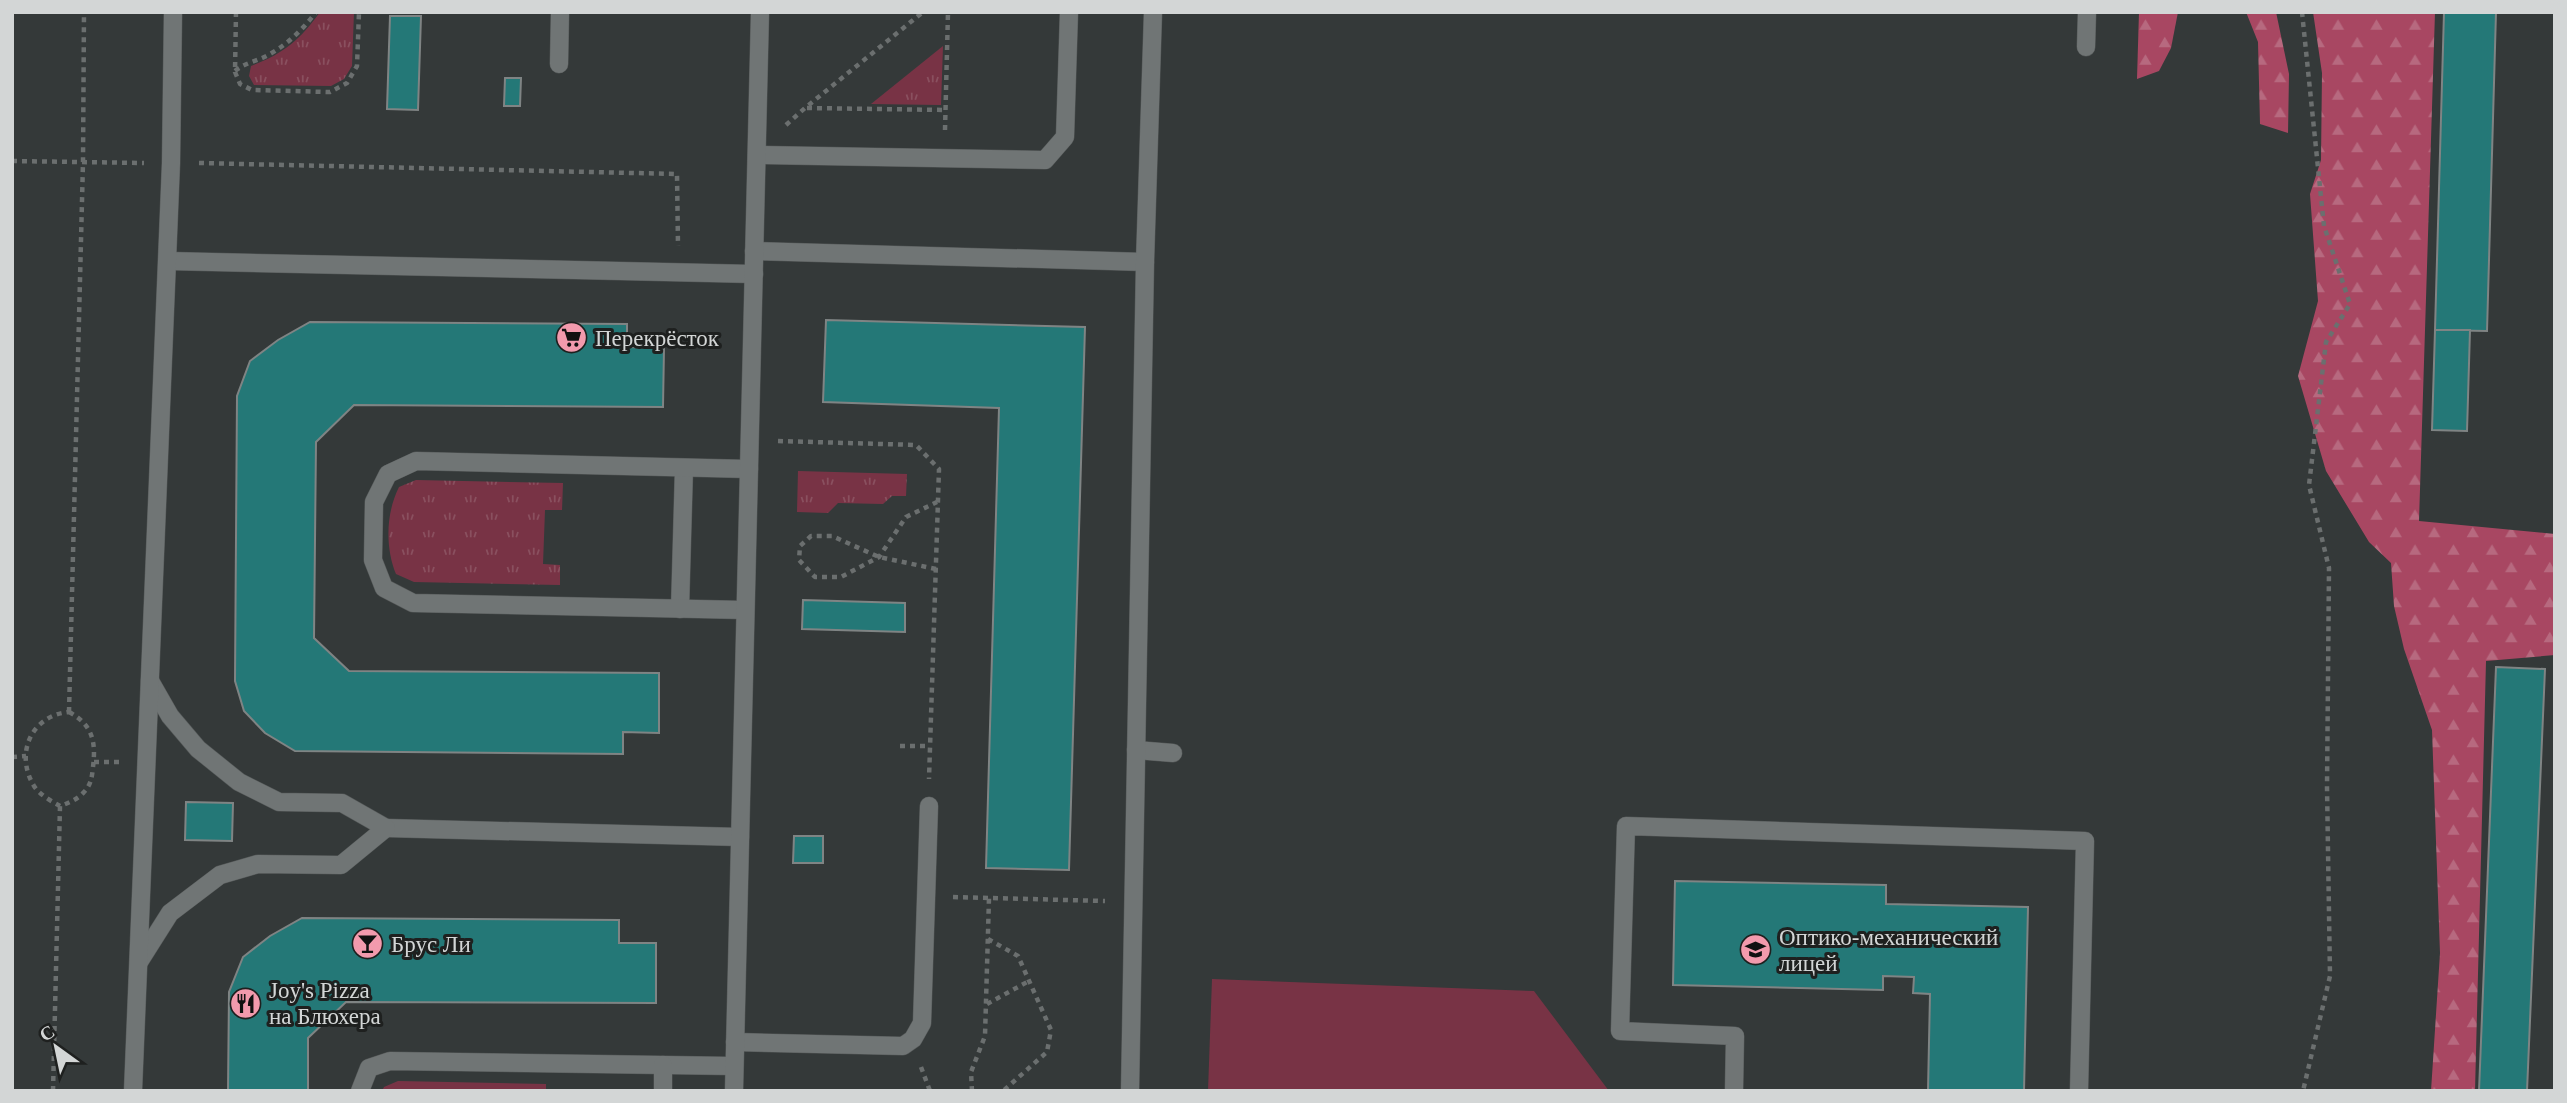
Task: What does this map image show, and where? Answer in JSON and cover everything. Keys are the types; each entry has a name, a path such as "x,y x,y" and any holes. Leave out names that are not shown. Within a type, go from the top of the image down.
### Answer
{"lane":[{"path":"133,1091 172,163 173,12"},
{"path":"559,64 561,12"},
{"path":"734,1091 760,12"},
{"path":"757,155 1045,160 1065,137 1069,12"},
{"path":"1130,1091 1145,262 1153,12"},
{"path":"2086,47 2087,12"},
{"path":"754,251 1145,262"},
{"path":"168,261 754,274"},
{"path":"745,610 413,603 384,588 373,561 374,502 388,474 416,461 749,469"},
{"path":"680,609 684,468"},
{"path":"150,681 170,716 198,749 239,782 279,802 342,803 386,828 740,836"},
{"path":"1136,750 1173,753"},
{"path":"735,1042 903,1046 913,1039 922,1023 929,806"},
{"path":"1734,1091 1735,1036 1620,1031 1626,826 2085,841 2079,1091"},
{"path":"138,964 170,913 220,875 258,864 341,865 386,828"},
{"path":"360,1091 369,1068 390,1061 734,1066"},
{"path":"663,1065 663,1091"}],"path":[{"path":"69,712 83,162 84,12"},
{"path":"236,12 235,72 240,84 252,90 330,92 347,83 357,65 359,12"},
{"path":"235,72 245,64 269,55 300,33 316,12"},
{"path":"757,155 805,108 923,12"},
{"path":"945,158 948,12"},
{"path":"2302,12 2324,226 2350,304 2326,342 2309,485 2329,568 2330,976 2303,1091"},
{"path":"805,108 946,110"},
{"path":"12,161 677,174 678,272"},
{"path":"750,440 916,445 939,469 929,806"},
{"path":"936,569 879,557 832,536 811,536 800,546 799,560 815,577 841,577 879,557 906,517 937,502"},
{"path":"69,712 80,718 89,730 95,746 94,762 92,779 85,792 60,806 34,786 26,756 32,734 40,721 54,713 69,712"},
{"path":"900,746 930,746"},
{"path":"12,757 26,756"},
{"path":"53,1091 60,806"},
{"path":"926,896 1134,902"},
{"path":"972,1091 971,1072 985,1036 989,898"},
{"path":"988,939 1018,956 1051,1030 1047,1052 1003,1091"},
{"path":"986,1005 1029,981"}],"green space":[{"path":"320,12 354,12 352,66 344,79 331,86 254,85 249,76 251,66 290,45"},
{"path":"2139,12 2178,12 2171,48 2159,71 2137,79"},
{"path":"2246,12 2276,12 2289,74 2288,133 2260,124 2258,42"},
{"path":"2313,12 2435,12 2419,521 2555,534 2555,655 2486,661 2475,1091 2431,1091 2440,953 2432,730 2404,649 2394,606 2391,563 2369,542 2326,471 2298,376 2318,301 2310,194 2321,160 2322,73"},
{"path":"943,46 941,105 871,104"},
{"path":"798,471 907,474 906,496 892,496 883,504 838,503 828,513 797,512"},
{"path":"416,480 563,483 562,510 545,510 543,564 560,565 560,585 414,582 396,574 390,553 389,519 399,487"},
{"path":"1212,979 1534,991 1609,1091 1208,1091"},
{"path":"398,1081 546,1084 546,1091 382,1091 384,1087"}],"building":[{"path":"2444,12 2496,12 2487,331 2435,330"},
{"path":"390,16 421,16 418,110 387,109"},
{"path":"505,78 521,78 520,106 504,106"},
{"path":"826,320 1085,327 1069,870 986,868 999,408 823,402"},
{"path":"310,322 627,324 627,347 664,348 663,407 354,405 316,442 314,638 349,671 659,673 659,733 623,732 623,754 295,751 265,733 244,711 235,681 237,396 250,361 278,340"},
{"path":"2435,330 2470,330 2467,431 2432,430"},
{"path":"803,600 905,603 905,632 802,629"},
{"path":"2496,667 2545,669 2527,1091 2479,1091"},
{"path":"186,802 233,803 232,841 185,840"},
{"path":"794,836 823,836 823,863 793,863"},
{"path":"1675,881 1886,885 1886,904 2028,907 2024,1091 1928,1091 1930,994 1913,993 1914,977 1883,976 1883,990 1673,985"},
{"path":"302,918 619,920 619,943 656,943 656,1003 346,1002 308,1038 308,1091 228,1091 229,992 243,957 270,936"}],"place":[{"name":"Перекрёсток","path":"572,338"},
{"name":"Брус Ли","path":"368,944"},
{"name":"Оптико-механический лицей","path":"1756,950"},
{"name":"Joy's Pizza на Блюхера","path":"246,1003"}]}
